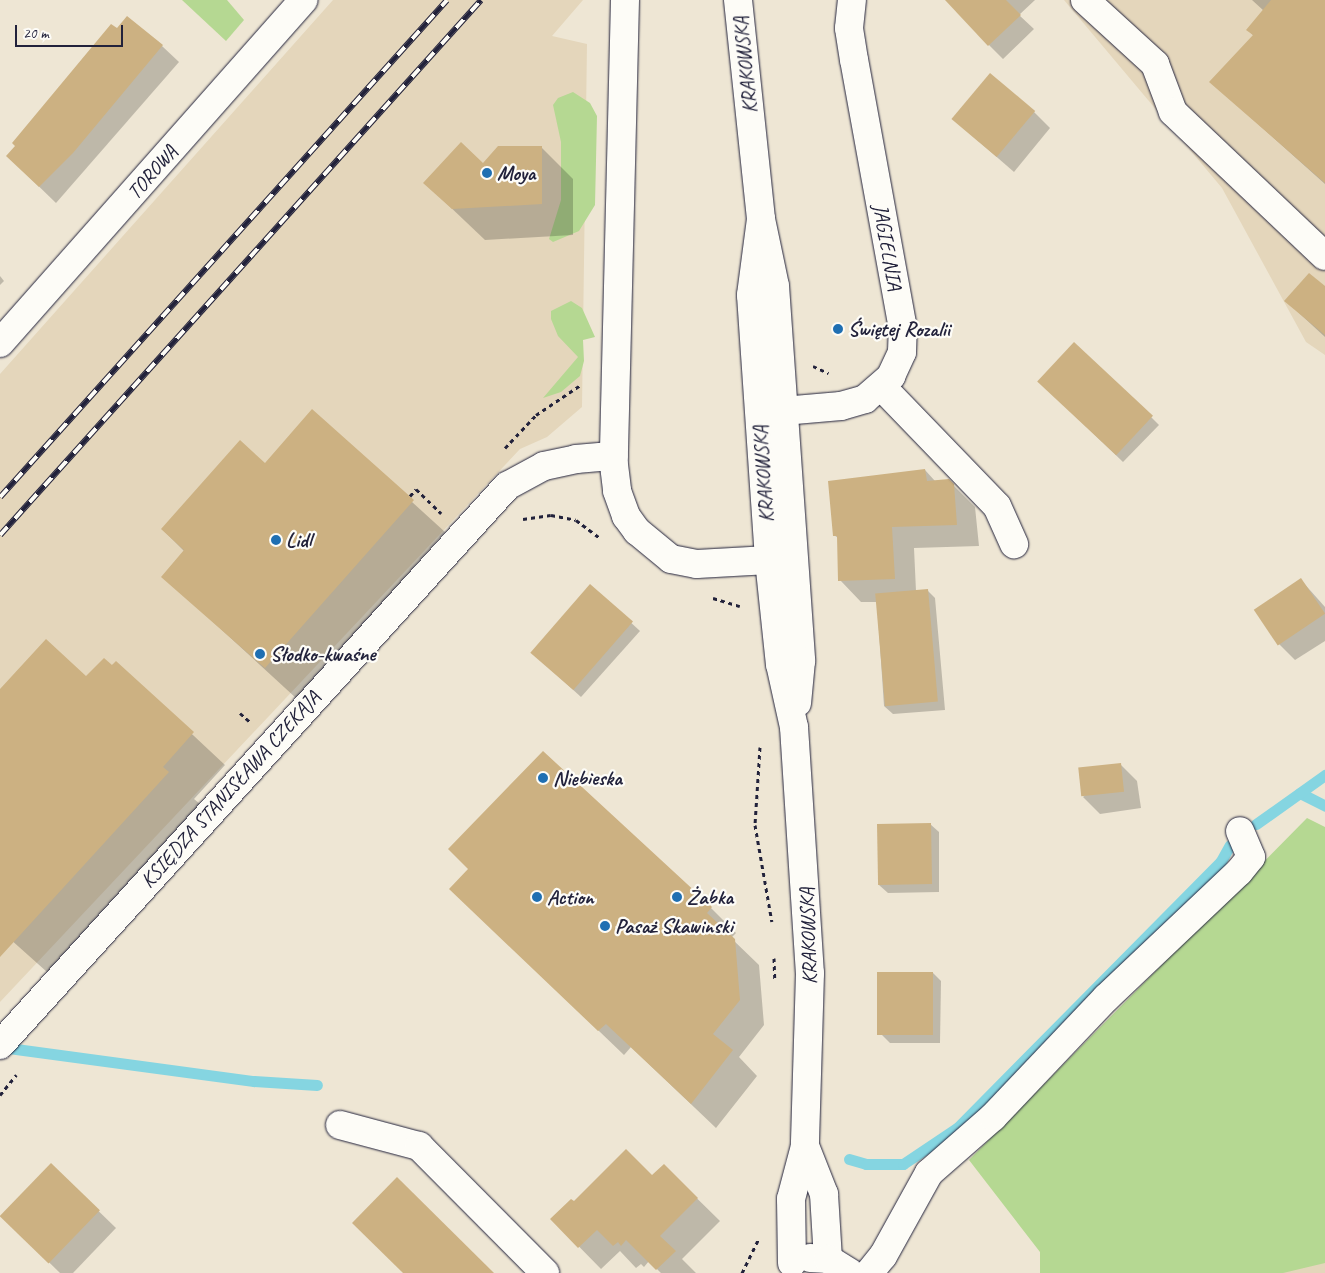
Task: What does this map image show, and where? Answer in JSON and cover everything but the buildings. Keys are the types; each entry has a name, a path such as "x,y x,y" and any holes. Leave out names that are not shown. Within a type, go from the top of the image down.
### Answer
{"street":[{"name":"TOROWA","path":"0,343 303,0"},
{"path":"625,0 614,456 617,491 626,516 652,546 671,559 697,564 769,560"},
{"name":"KRAKOWSKA","path":"738,0 761,219 775,286 800,660 794,727"},
{"name":"JAGIELNIA","path":"783,410 856,402 882,387 898,364 903,329 849,28 852,0"},
{"path":"1085,0 1155,64 1173,112 1325,256"},
{"name":"KRAKOWSKA","path":"761,219 751,295 769,560 780,664 794,727 810,972 805,1146 791,1199 785,1268"},
{"path":"882,387 996,506 1014,544"},
{"name":"KSIĘDZA STANISŁAWA CZEKAJA","path":"7,1036 507,486 544,466 576,459 614,456"},
{"path":"869,1273 883,1256 928,1173 993,1117 1106,998 1239,872 1251,857 1240,831"},
{"path":"340,1125 418,1146 545,1273"},
{"name":"KRAKOWSKA","path":"805,1146 824,1194 839,1266"},
{"path":"785,1268 803,1258 839,1266"}],"path":[{"path":"806,360 832,373"},
{"path":"410,496 416,489 438,510"},
{"path":"514,521 551,515 576,520 603,540"},
{"path":"707,597 716,598"},
{"path":"755,825 774,931"},
{"path":"774,953 777,989"},
{"path":"0,1095 18,1072"},
{"path":"742,1273 760,1236"}],"shaded area":[{"path":"333,0 583,0 552,36 587,44 582,407 547,437 520,449 0,1002 0,374"},
{"path":"1064,0 1325,0 1325,355 1306,342 1222,188"},
{"path":"1325,1253 1325,1273 1247,1273"}],"green space":[{"path":"182,0 227,0 244,20 226,41"},
{"path":"573,92 590,103 597,116 595,205 579,231 553,242 549,239 561,200 561,142 553,105 558,98"},
{"path":"571,301 582,308 595,337 583,340 584,361 580,376 561,392 543,398 578,357 558,336 551,319 551,311"},
{"path":"1307,818 1325,827 1325,1263 1283,1273 1040,1273 1040,1252 969,1160"}],"waterway":[{"path":"1256,824 1325,775"},
{"path":"1300,793 1325,806"},
{"path":"849,1159 866,1164 903,1164 957,1128 1221,861 1230,845"},
{"path":"1,1047 254,1081 317,1085"}],"railway":[{"path":"0,497 447,0"},
{"path":"0,535 481,0"}],"place":[{"name":"Moya","path":"487,173"},
{"name":"Świętej Rozalii","path":"838,329"},
{"name":"Lidl","path":"276,540"},
{"name":"Słodko-kwaśne","path":"260,654"},
{"name":"Niebieska","path":"543,778"},
{"name":"Action","path":"537,897"},
{"name":"Żabka","path":"677,897"},
{"name":"Pasaż Skawinski","path":"605,926"}]}
